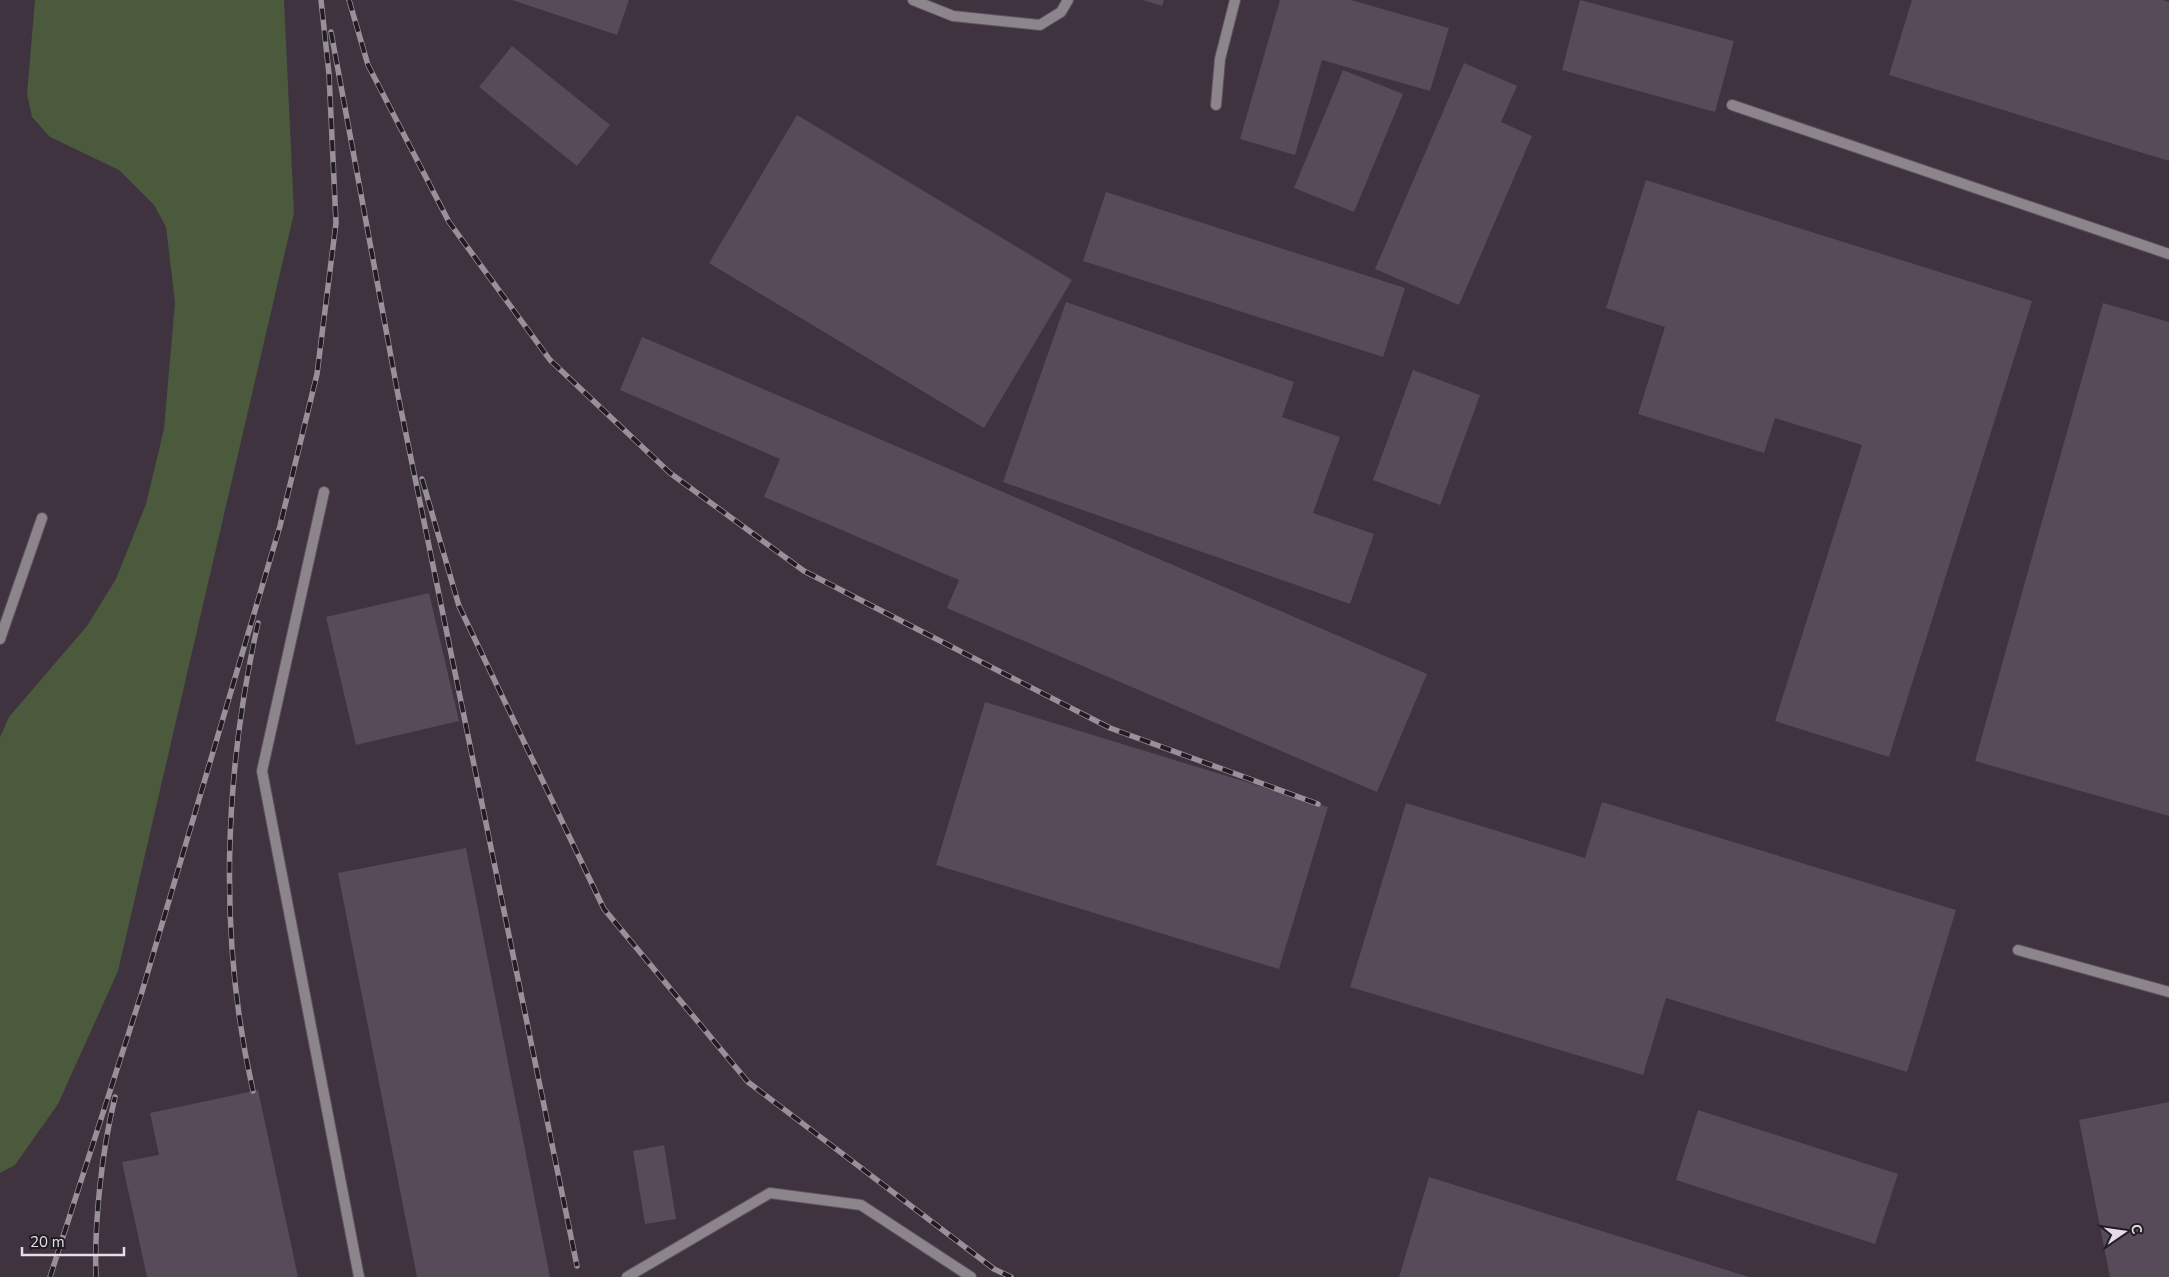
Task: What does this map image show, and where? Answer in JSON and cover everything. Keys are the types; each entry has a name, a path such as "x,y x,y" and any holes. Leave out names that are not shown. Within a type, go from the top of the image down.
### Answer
{"lane":[{"path":"913,0 954,16 1040,25 1061,12 1068,0"},
{"path":"1216,105 1220,59 1235,0"},
{"path":"1732,105 2169,254"},
{"path":"324,492 262,771 359,1277"},
{"path":"0,639 42,518"},
{"path":"2018,950 2169,992"},
{"path":"627,1277 770,1193 861,1205 970,1277"}],"green space":[{"path":"35,0 284,0 294,213 118,971 58,1104 15,1165 0,1173 0,737 9,717 87,626 116,579 146,504 164,429 175,302 166,227 154,205 119,170 50,137 32,117 27,94"}],"building":[{"path":"512,0 629,0 617,35"},
{"path":"1143,0 1164,0 1162,6"},
{"path":"1280,0 1351,0 1449,28 1430,91 1322,60 1295,155 1240,139"},
{"path":"1580,0 1734,41 1715,112 1562,70"},
{"path":"1912,0 2163,0 2169,2 2169,161 1889,75"},
{"path":"512,46 610,125 577,166 479,87"},
{"path":"1464,63 1517,86 1501,122 1532,136 1459,305 1375,269"},
{"path":"1343,70 1403,94 1354,212 1294,188"},
{"path":"797,115 1072,280 984,428 709,263"},
{"path":"1646,180 2032,301 1889,757 1775,721 1862,445 1775,418 1764,453 1638,414 1665,327 1606,308"},
{"path":"1106,192 1405,288 1383,357 1083,261"},
{"path":"1066,302 1294,382 1282,417 1340,437 1313,513 1374,534 1350,604 1003,482"},
{"path":"2103,303 2169,322 2169,816 1975,761"},
{"path":"642,337 1427,674 1377,792 947,608 959,580 764,497 780,459 620,390"},
{"path":"1413,370 1480,395 1440,505 1373,480"},
{"path":"429,593 459,721 356,745 326,617"},
{"path":"985,702 1328,807 1279,969 936,865"},
{"path":"1602,802 1956,910 1907,1072 1666,998 1643,1075 1350,987 1406,803 1585,858"},
{"path":"466,848 550,1277 417,1277 338,873"},
{"path":"258,1090 298,1277 147,1277 122,1162 159,1155 150,1113"},
{"path":"2169,1102 2169,1277 2110,1277 2079,1120"},
{"path":"1698,1110 1898,1174 1875,1244 1676,1180"},
{"path":"664,1145 676,1219 645,1224 633,1151"},
{"path":"1429,1177 1749,1277 1399,1277"}],"railway":[{"path":"50,1277 141,995 280,526 317,374 336,223 329,74 321,0"},
{"path":"349,0 368,65 449,222 550,360 670,473 804,571 1110,728 1318,804"},
{"path":"331,32 399,400 577,1266"},
{"path":"422,479 459,606 604,909 748,1082 994,1269 1011,1277"},
{"path":"253,1091 234,975 230,916 230,857 232,798 238,739 258,623"},
{"path":"96,1277 96,1233 100,1186 106,1140 115,1097"}]}
